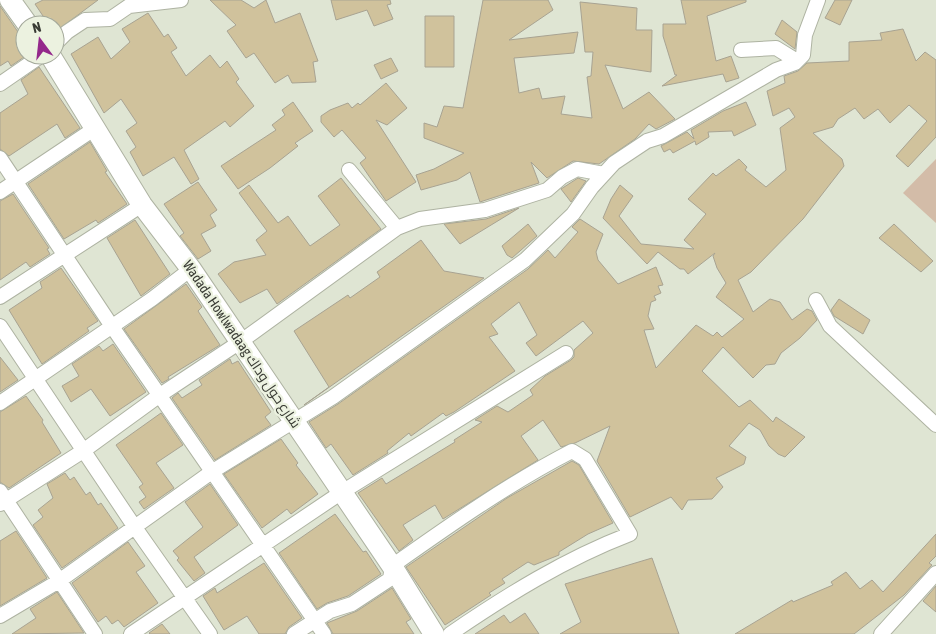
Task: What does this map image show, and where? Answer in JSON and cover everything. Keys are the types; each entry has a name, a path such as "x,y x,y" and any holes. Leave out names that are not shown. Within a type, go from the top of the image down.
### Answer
{"street":[{"path":"10,0 21,15"},
{"path":"65,34 85,20 110,19 129,6 181,0"},
{"path":"0,616 59,581 213,471 333,397 525,260 573,214 592,187 614,163 647,141 664,136 776,70 797,61 803,55 804,35 818,0"},
{"path":"741,50 776,48 797,61"},
{"path":"0,84 28,65"},
{"name":"Wadada Howlwadaag شارع حول وداك","path":"56,65 142,205 191,269 392,566 434,634"},
{"path":"0,192 94,129"},
{"path":"0,158 111,326 324,634"},
{"path":"95,634 2,498 83,451 160,395 240,342 396,228 420,219 486,210 547,190 562,177 577,169 604,174"},
{"path":"349,170 396,228"},
{"path":"0,296 142,205"},
{"path":"0,402 152,299 191,269"},
{"path":"816,300 830,326 936,425"},
{"path":"0,326 134,526 210,634"},
{"path":"131,634 342,492 566,353"},
{"path":"294,634 315,619 330,611 352,604 390,580 392,566 477,506 545,465 572,451 585,459 630,534 590,549 528,583 450,634"},
{"path":"881,634 936,573"}],"shaded area":[{"path":"936,159 936,223 903,193"}],"building":[{"path":"43,0 98,0 65,25 65,15 42,15 35,4"},
{"path":"210,0 241,0 254,8 266,0 275,23 300,13 318,61 313,62 316,82 292,83 288,75 275,83 254,53 246,58 227,31 236,25"},
{"path":"331,0 390,0 391,4 387,5 393,19 374,26 367,10 336,20"},
{"path":"483,0 548,0 553,10 509,40 578,32 574,53 514,58 519,93 539,88 542,99 565,96 561,114 592,118 587,77 591,76 593,52 585,52 580,2 637,8 636,30 652,30 651,72 605,65 623,109 649,92 675,119 656,129 649,124 635,139 599,164 573,161 547,178 531,162 539,183 480,202 470,172 457,180 421,190 416,175 434,169 464,153 424,138 424,123 437,127 444,106 463,108"},
{"path":"681,0 746,0 746,2 707,16 716,61 731,56 739,78 726,82 723,74 662,86 677,75 675,75 663,36 663,24 686,24"},
{"path":"835,0 852,0 840,25 825,18"},
{"path":"0,6 15,28 15,63 11,66 8,61 0,66"},
{"path":"148,13 164,37 168,34 177,48 171,52 186,76 210,55 220,68 227,61 239,79 236,82 254,106 230,127 225,121 184,150 199,179 191,184 174,157 143,176 130,152 136,147 126,131 137,123 121,99 104,113 71,54 98,37 111,59 130,42 122,29"},
{"path":"425,16 454,16 454,67 425,67"},
{"path":"782,20 797,32 795,49 775,34"},
{"path":"903,29 916,61 925,52 936,60 936,137 908,167 896,156 927,121 909,105 890,123 878,109 864,119 855,108 838,119 833,127 813,133 842,159 844,166 803,219 751,272 738,280 753,312 770,299 780,302 792,320 807,309 812,311 817,320 800,338 781,353 775,364 766,365 753,378 723,347 702,371 739,407 750,400 773,422 776,417 805,437 785,457 769,446 760,430 749,423 729,446 746,457 744,464 716,478 723,487 712,499 688,500 682,510 671,497 630,517 597,461 610,426 575,443 561,447 543,420 521,436 538,460 443,519 435,505 403,525 413,540 399,551 358,493 382,478 386,484 455,442 454,440 482,422 475,420 497,406 508,412 533,395 530,390 545,376 571,360 574,357 574,350 593,333 583,321 536,356 526,343 537,335 519,302 491,324 498,334 489,337 515,371 454,412 446,416 443,413 411,436 409,433 387,451 388,453 353,475 331,444 326,448 309,422 338,404 528,269 548,250 555,258 578,232 572,227 580,219 603,234 596,252 598,260 618,284 656,267 663,285 658,286 661,293 654,296 656,300 651,302 648,316 654,329 644,330 656,368 696,325 713,336 717,332 722,337 744,319 716,297 726,283 717,268 713,256 715,253 688,274 684,269 680,269 658,252 647,264 603,218 611,199 620,185 633,196 619,216 641,244 694,249 684,240 706,214 688,199 713,173 716,176 739,159 747,167 745,170 766,187 786,170 780,128 795,117 789,108 773,116 767,91 785,83 784,76 798,71 807,63 849,61 849,42 882,40 880,33"},
{"path":"391,58 398,71 381,79 374,65"},
{"path":"39,67 80,128 65,138 57,124 9,156 0,149 0,113 28,94 21,80"},
{"path":"386,83 407,108 387,125 376,120 416,182 386,201 360,163 366,158 342,130 334,137 321,122 321,116 330,110 348,103 352,108 358,103 360,105"},
{"path":"293,102 313,131 295,143 298,146 270,168 238,189 221,166 276,130 272,125 285,115 282,110"},
{"path":"746,102 756,125 734,136 732,131 708,132 709,137 696,145 695,141 673,153 670,149 664,152 661,146 687,132 694,139 691,130 723,111"},
{"path":"90,142 107,171 105,172 127,204 98,223 96,220 64,239 28,184"},
{"path":"341,178 381,229 277,304 267,289 240,303 218,274 234,262 266,255 256,240 267,231 239,193 249,185 278,223 288,216 310,246 340,225 318,196"},
{"path":"578,178 586,181 571,202 561,189"},
{"path":"198,182 217,210 210,215 216,226 201,234 211,251 198,259 180,236 184,233 164,204"},
{"path":"13,194 49,248 47,249 50,254 30,267 26,262 0,280 0,201"},
{"path":"519,208 460,244 444,224 486,219"},
{"path":"135,220 170,274 141,296 107,238"},
{"path":"528,224 537,236 512,258 507,255 502,246"},
{"path":"894,224 933,261 921,272 879,238"},
{"path":"421,240 444,271 484,278 304,405 329,387 294,331 348,295 350,298 380,277 377,272"},
{"path":"61,268 98,321 87,328 89,331 42,364 9,310 42,288 40,282"},
{"path":"186,284 202,307 198,311 220,345 168,377 169,379 162,383 124,329"},
{"path":"839,299 870,320 863,334 834,316 831,310"},
{"path":"113,344 146,392 110,416 91,389 71,402 62,386 79,376 72,364 99,346 103,351"},
{"path":"0,357 18,380 0,392"},
{"path":"230,359 232,364 238,361 271,412 265,417 271,425 215,460 172,398 178,393 182,398 202,385 199,380"},
{"path":"26,396 43,420 42,422 61,453 9,488 0,482 0,412"},
{"path":"161,413 183,445 156,463 174,488 144,509 139,502 146,497 139,487 143,484 116,445"},
{"path":"281,439 298,463 296,465 318,494 291,514 287,509 262,528 224,474"},
{"path":"572,461 579,465 613,523 588,534 559,552 559,555 534,565 528,562 502,579 505,583 489,593 491,595 445,625 406,567 507,498"},
{"path":"65,473 70,480 74,477 86,495 90,492 98,505 101,503 118,528 62,568 33,525 43,517 38,510 53,498 47,484"},
{"path":"210,484 238,525 194,557 205,573 194,581 177,560 179,558 173,551 203,527 185,502"},
{"path":"335,514 363,552 366,551 381,574 348,596 327,603 317,609 279,553"},
{"path":"16,531 47,578 0,606 0,541"},
{"path":"936,534 936,556 929,563 932,565 904,595 854,634 735,634 792,600 793,602 833,585 831,582 846,572 860,589 872,580 883,592"},
{"path":"128,542 145,566 136,572 158,603 124,627 118,620 112,624 106,616 98,622 72,583"},
{"path":"652,558 679,634 560,634 581,622 565,584"},
{"path":"264,563 302,618 289,627 285,634 259,634 247,616 224,630 203,596 215,588 217,593"},
{"path":"936,586 936,612 923,601"},
{"path":"392,588 411,619 406,622 414,634 333,634 327,623 357,611"},
{"path":"57,592 84,633 12,634 36,618 30,609"},
{"path":"525,613 539,634 475,634 504,615 510,623"},
{"path":"162,624 170,634 149,633"}]}
